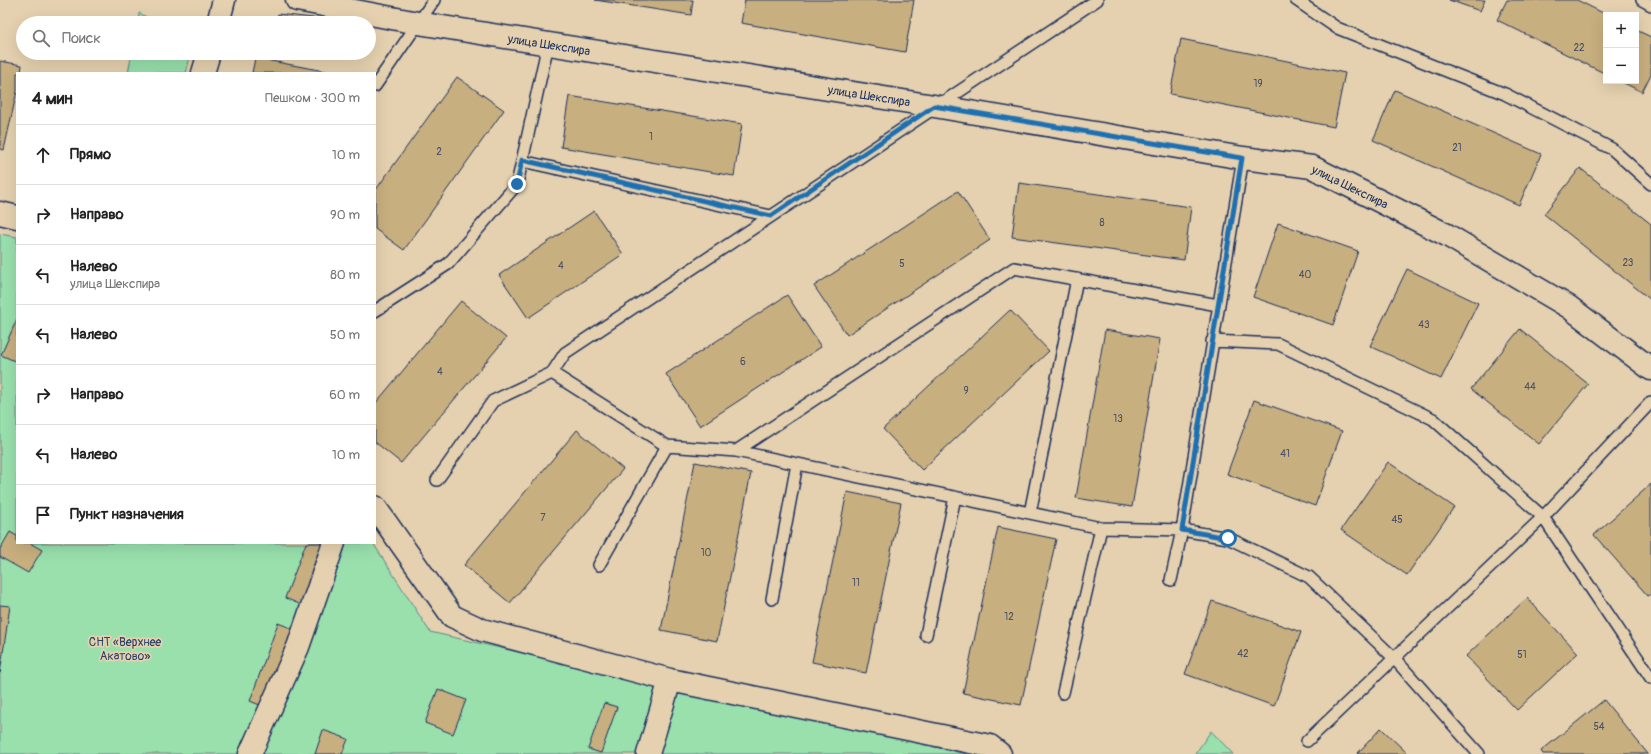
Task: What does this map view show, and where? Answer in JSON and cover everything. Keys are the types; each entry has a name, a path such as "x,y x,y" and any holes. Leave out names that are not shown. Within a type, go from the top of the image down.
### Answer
{"street":[{"path":"220,16 224,0"},
{"name":"улица Шекспира","path":"297,0 418,24 934,106 1242,158 1312,167 1447,235 1569,306 1651,369"},
{"path":"203,72 207,60"},
{"path":"0,213 16,217"},
{"path":"376,508 452,616 482,630 670,680 990,746 1000,754"},
{"path":"250,754 298,647 334,544"},
{"path":"648,754 670,680"}],"lane":[{"path":"376,85 434,0"},
{"path":"437,480 493,401 552,373 565,353 934,106 1097,0"},
{"path":"1296,0 1337,28 1505,94 1612,149 1651,184"},
{"path":"1642,0 1651,5"},
{"path":"376,311 448,264 517,184 548,44"},
{"path":"1171,580 1182,530 1242,158"},
{"path":"522,160 771,216"},
{"path":"736,451 1014,268 1218,305"},
{"path":"1030,513 1077,279"},
{"path":"1212,342 1278,344 1433,419 1543,517 1651,678"},
{"path":"552,373 667,446 736,451 1101,528 1182,530 1228,538 1309,577 1394,658 1479,754"},
{"path":"1307,741 1543,517 1651,402"},
{"path":"599,565 667,446"},
{"path":"772,599 797,464"},
{"path":"926,635 955,497"},
{"path":"1063,692 1101,528"}],"green space":[{"path":"131,60 189,60 186,72 128,72"},
{"name":"СНТ «Верхнее Акатово»","path":"0,234 16,237 16,544 374,544 430,632 966,754 0,754"},
{"path":"1211,731 1233,754 1195,754"}],"building":[{"path":"595,0 693,0 691,15"},
{"path":"745,0 914,0 905,52 741,23"},
{"path":"1449,0 1485,0 1480,11"},
{"path":"1507,0 1577,0 1603,13 1603,73 1497,20"},
{"path":"278,14 296,16 277,16"},
{"path":"1639,31 1651,37 1651,74 1642,92 1626,84 1639,84"},
{"path":"1181,39 1345,73 1334,127 1170,94"},
{"path":"255,60 266,60 330,72 252,72"},
{"path":"0,61 22,65 21,72 16,72 16,96 4,150 0,149"},
{"path":"457,77 504,110 404,250 376,230 376,190"},
{"path":"1395,90 1541,154 1519,205 1373,140"},
{"path":"569,96 742,124 734,176 561,147"},
{"path":"1580,168 1651,224 1651,300 1544,214"},
{"path":"1019,183 1191,207 1184,260 1012,237"},
{"path":"958,191 990,240 847,335 814,286"},
{"path":"594,211 623,254 528,318 499,275"},
{"path":"1278,223 1358,251 1333,325 1253,297"},
{"path":"1407,269 1478,303 1441,379 1370,346"},
{"path":"787,295 821,347 700,426 666,374"},
{"path":"461,301 506,338 401,463 376,443 376,403"},
{"path":"1010,310 1049,351 922,470 883,429"},
{"path":"16,321 16,362 1,355"},
{"path":"1520,329 1588,384 1539,444 1471,389"},
{"path":"1105,330 1160,339 1132,507 1076,498"},
{"path":"1254,400 1342,431 1315,506 1227,474"},
{"path":"577,430 623,469 510,603 464,565"},
{"path":"695,462 751,473 717,641 661,630"},
{"path":"1388,462 1454,507 1407,575 1341,530"},
{"path":"1651,484 1651,594 1648,596 1594,535"},
{"path":"847,492 901,503 866,673 812,662"},
{"path":"998,527 1056,539 1021,705 963,693"},
{"path":"10,532 16,535 16,544 32,544 42,550 28,573 0,557 0,549"},
{"path":"306,544 328,544 304,606 285,598"},
{"path":"1527,598 1578,653 1517,710 1466,656"},
{"path":"1212,601 1301,632 1274,706 1185,674"},
{"path":"0,605 10,606 0,673"},
{"path":"278,623 296,630 267,708 250,701"},
{"path":"438,689 466,700 453,734 425,723"},
{"path":"1604,700 1648,754 1543,754 1541,751"},
{"path":"604,703 617,707 601,753 588,749"},
{"path":"1381,728 1408,754 1357,754"},
{"path":"323,730 348,739 342,754 315,754"}],"route":[{"path":"517,184 522,160 771,216 934,106 1242,158 1182,530 1228,538"}]}
